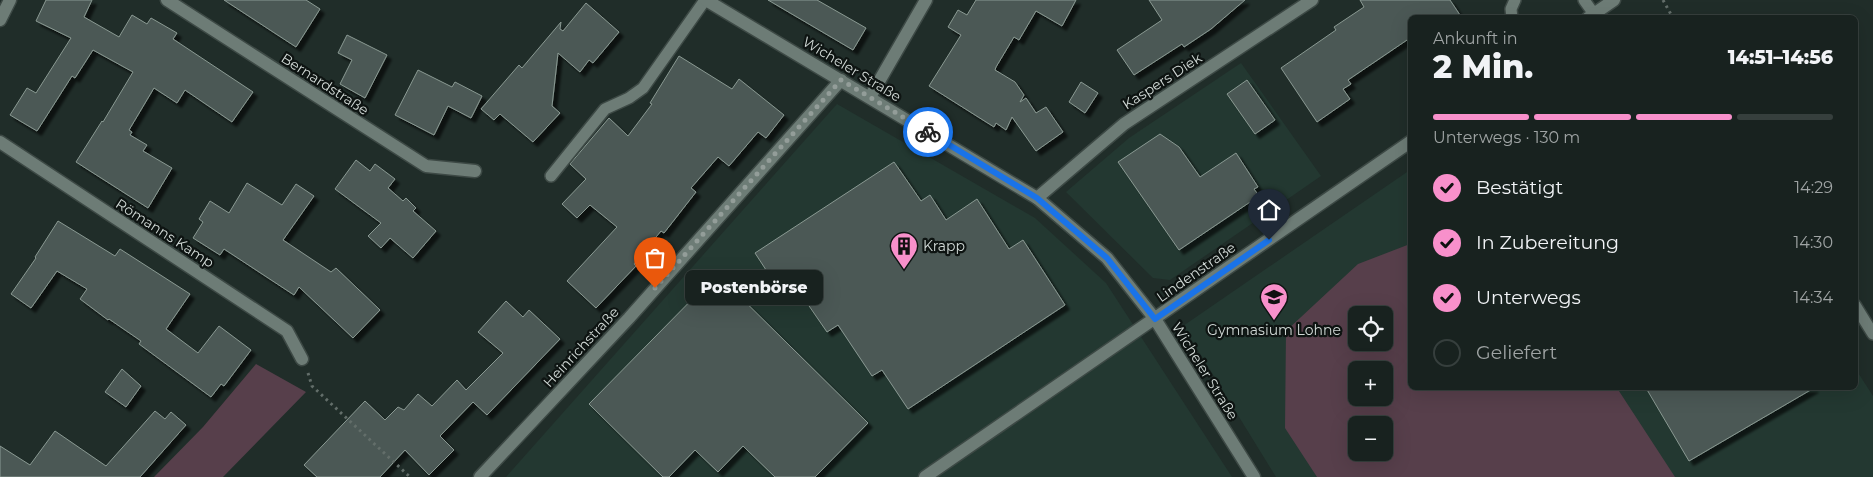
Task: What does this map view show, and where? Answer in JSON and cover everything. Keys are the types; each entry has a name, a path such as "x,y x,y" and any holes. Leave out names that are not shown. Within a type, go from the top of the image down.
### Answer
{"street":[{"path":"0,20 10,0"},
{"name":"Bernardstraße","path":"168,0 426,166 475,171"},
{"name":"Wicheler Straße","path":"706,0 725,5 841,80 1037,198 1107,258 1155,319 1254,477"},
{"path":"870,97 926,0"},
{"name":"Kaspers Diek","path":"1037,198 1124,124 1312,0"},
{"path":"1592,15 1614,0"},
{"name":"Heinrichstraße","path":"480,477 629,318 841,80"},
{"name":"Römanns Kamp","path":"0,142 287,331 302,359"},
{"name":"Lindenstraße","path":"925,477 1408,143"}],"lane":[{"path":"551,176 605,109 629,98 643,88 706,0"},
{"path":"1512,15 1511,10 1515,0"},
{"path":"1584,0 1591,15"},
{"path":"1858,310 1873,334"}],"path":[{"path":"1663,0 1671,15"},
{"path":"302,359 312,386 410,477"}],"shaded area":[{"path":"1241,63 1321,176 1170,280 1153,278 1066,192 1129,138"},
{"path":"837,104 1035,218 1106,283 1232,477 506,477"},
{"name":"Gymnasium Lohne","path":"1408,171 1408,390 1858,390 1858,373 1873,396 1873,477 1276,477 1183,326"},
{"path":"1408,245 1408,390 1618,390 1675,477 1317,477 1285,428 1286,331 1358,264"},
{"path":"256,364 306,392 223,477 154,477 203,427"}],"building":[{"path":"46,0 92,0 84,17 119,37 132,15 147,24 151,18 177,33 173,39 253,92 232,122 185,90 177,103 154,88 129,130 132,132 130,135 147,145 143,151 172,168 148,208 76,162 133,72 93,50 75,78 72,76 37,131 10,115 27,88 36,93 71,38 36,21"},
{"path":"224,0 306,0 320,9 296,47"},
{"path":"768,0 817,0 866,28 853,50"},
{"path":"976,0 1076,0 1062,26 1036,11 1019,40 1014,37 995,70 1015,82 1024,95 1020,102 1026,98 1036,113 1046,107 1063,132 1036,151 1012,117 1006,130 996,123 994,127 929,86 961,35 948,27 958,10 967,15"},
{"path":"1149,0 1245,0 1211,29 1184,47 1182,44 1134,75 1117,50 1162,20"},
{"path":"1360,0 1450,0 1460,15 1408,15 1408,39 1348,80 1351,84 1343,89 1350,99 1317,122 1281,68 1336,30 1334,27 1364,7"},
{"path":"586,3 619,32 593,63 589,60 580,72 558,53 552,106 560,113 533,142 500,114 494,120 481,109 519,65 522,68 561,22 560,29 563,31"},
{"path":"347,35 387,55 365,98 340,84 352,60 338,53"},
{"path":"679,56 732,89 739,79 784,115 766,138 758,132 729,166 718,157 691,188 696,192 664,233 661,231 634,264 636,266 596,308 567,281 617,227 590,205 577,218 562,204 586,179 570,164 609,118 628,136 652,104 650,103"},
{"path":"418,70 452,87 455,82 482,96 471,118 448,106 434,135 395,115"},
{"path":"1247,80 1275,120 1255,134 1227,94"},
{"path":"1081,82 1098,93 1085,113 1069,102"},
{"path":"1160,134 1179,147 1200,177 1236,153 1258,187 1254,189 1259,196 1179,250 1118,162"},
{"path":"356,160 370,171 375,164 395,179 388,188 403,201 406,198 416,208 413,211 436,231 413,258 390,238 381,248 368,236 381,223 335,189"},
{"name":"Krapp","path":"894,162 921,201 930,195 946,220 977,199 1009,249 1023,240 1065,305 908,409 882,370 872,376 838,325 827,332 796,287 783,296 755,253"},
{"path":"247,183 282,205 296,184 314,196 283,240 331,272 336,268 380,310 353,338 299,287 294,295 224,249 220,255 193,238 203,222 199,219 210,201 229,213"},
{"path":"58,221 115,256 120,249 190,294 166,329 198,353 219,326 251,350 224,386 221,384 211,397 139,344 141,341 80,299 87,289 57,271 31,308 11,294 36,258"},
{"path":"717,274 868,423 815,477 775,477 743,446 718,472 695,450 669,477 663,477 589,404"},
{"path":"506,301 523,317 529,310 560,339 487,415 473,402 440,436 454,450 429,475 405,450 380,477 317,477 304,465 365,401 385,420 398,407 404,410 418,394 432,406 457,380 466,390 503,353 478,332"},
{"path":"122,369 141,386 126,407 105,392"},
{"path":"1647,390 1811,390 1689,461"},
{"path":"155,411 165,419 171,412 186,425 140,477 0,477 0,446 30,465 55,431 106,466"}],"way so far":[{"path":"655,288 841,80 928,132"}],"place":[{"name":"Krapp","path":"904,270"},
{"name":"Postenbörse","path":"655,288"},
{"name":"Gymnasium Lohne","path":"1274,321"}],"route":[{"path":"928,132 1037,198 1107,258 1155,319 1269,240"}]}
